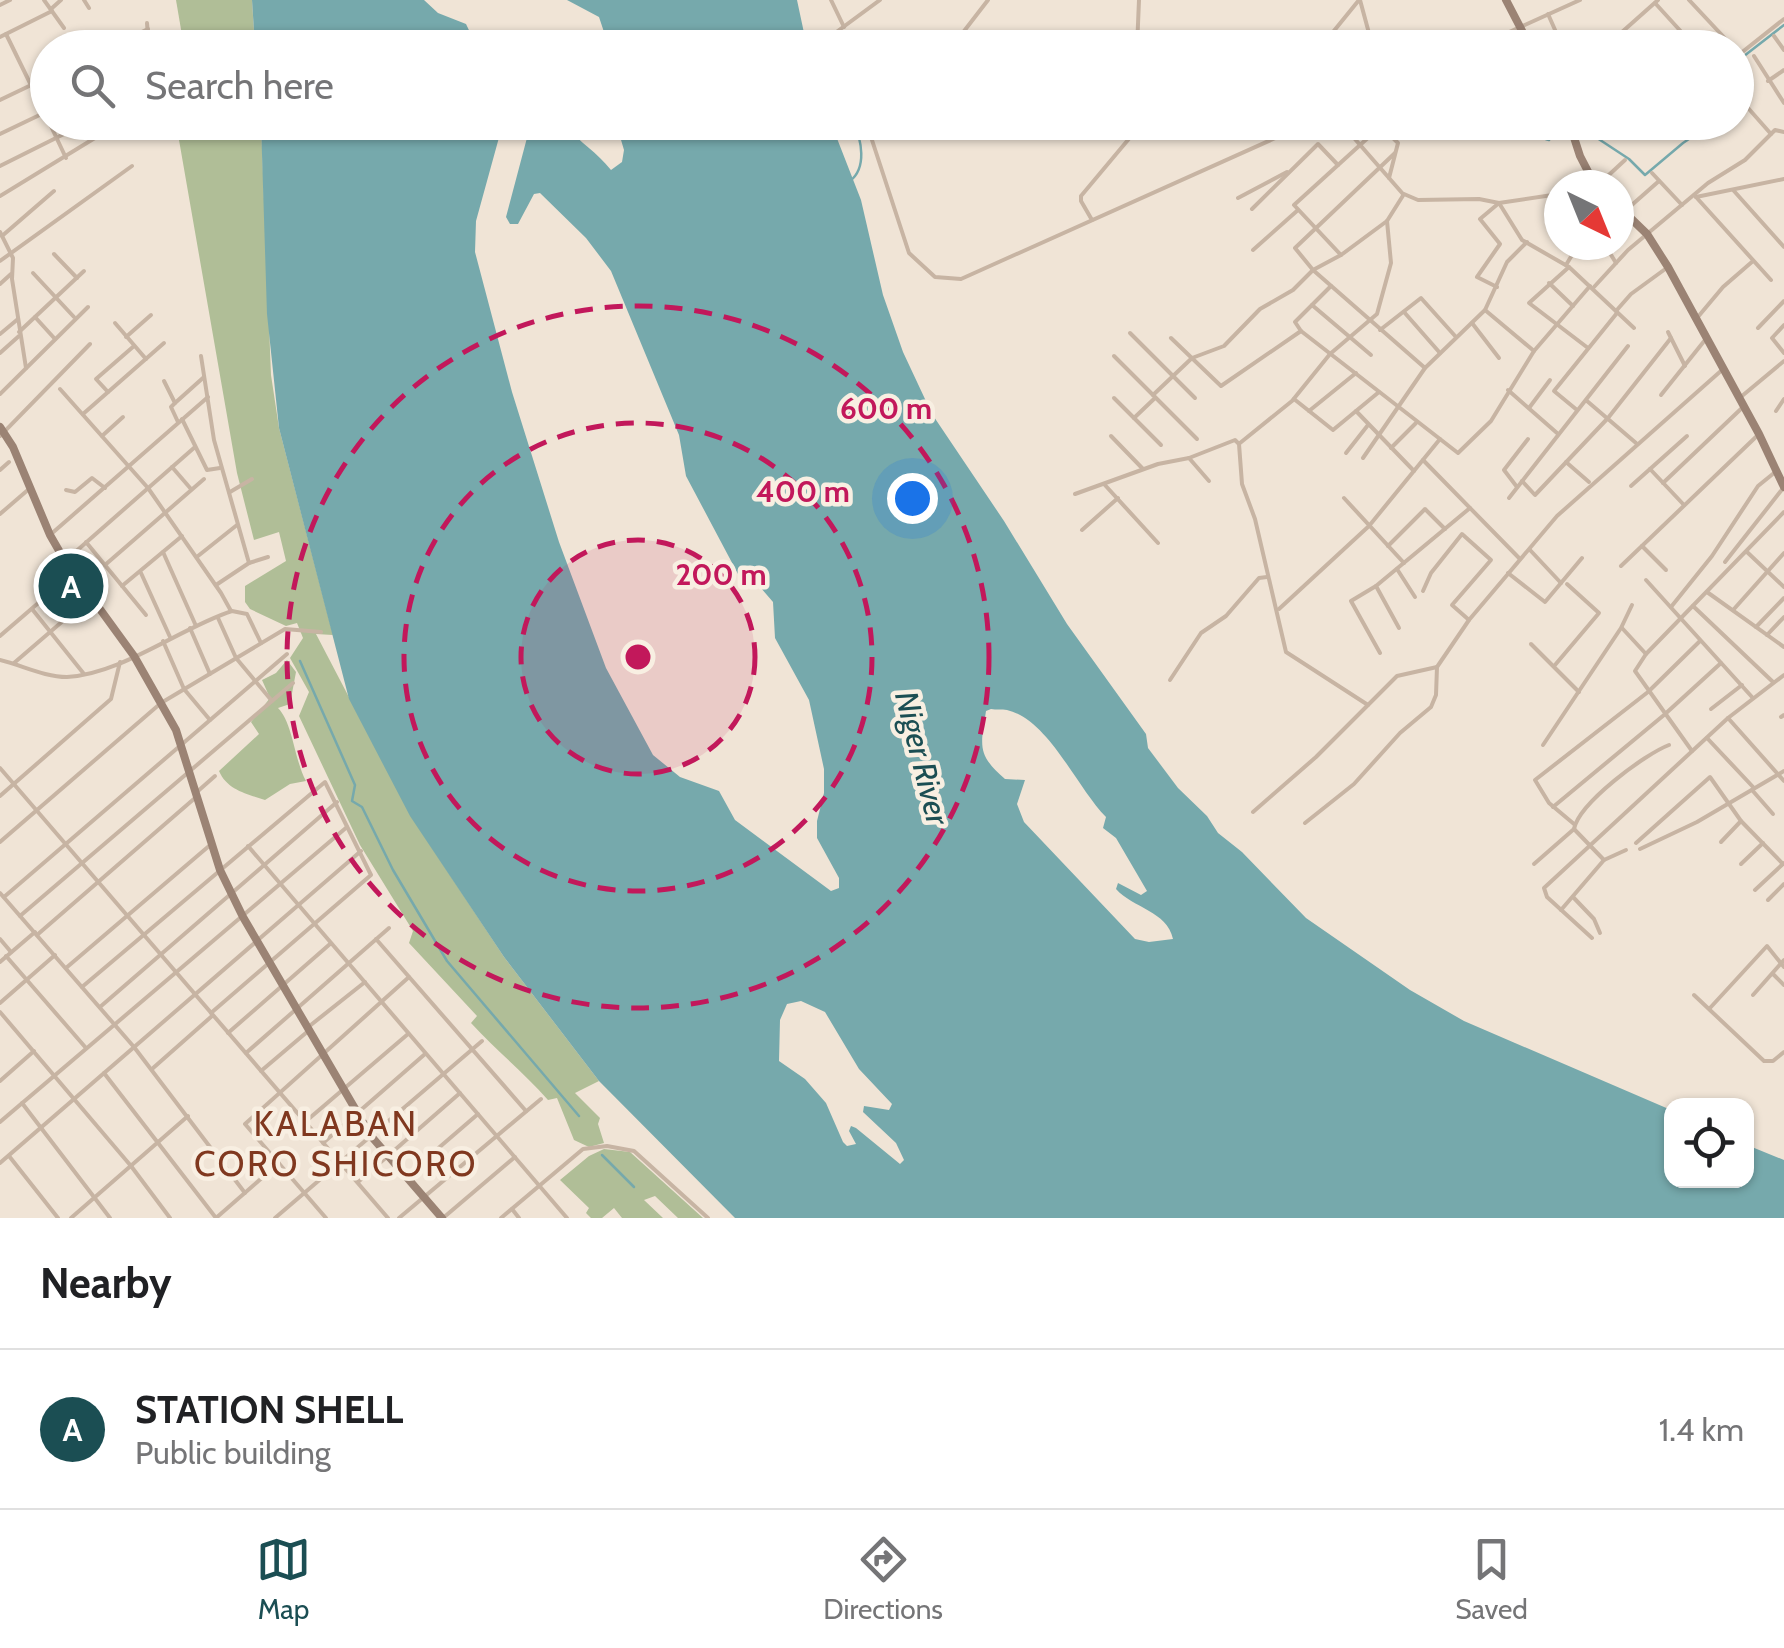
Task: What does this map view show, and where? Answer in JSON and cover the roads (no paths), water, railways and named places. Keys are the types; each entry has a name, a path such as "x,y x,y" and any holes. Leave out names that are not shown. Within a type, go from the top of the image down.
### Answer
{"main road":[{"path":"1506,0 1523,30"},
{"path":"1576,140 1588,170"},
{"path":"1634,222 1668,267 1781,480"},
{"path":"2,432 50,535 72,573 134,656 182,744 220,870 243,917 356,1114 442,1218"}],"street":[{"path":"0,5 10,0"},
{"path":"44,0 64,28"},
{"path":"30,84 3,35 52,10 61,0"},
{"path":"84,0 89,8"},
{"path":"831,0 844,27"},
{"path":"840,30 880,0"},
{"path":"965,30 988,0"},
{"path":"1137,30 1138,0"},
{"path":"1334,30 1360,0"},
{"path":"1360,0 1368,30"},
{"path":"1512,30 1580,0"},
{"path":"1690,0 1717,30"},
{"path":"1624,30 1656,2 1680,30"},
{"path":"1548,14 1555,30"},
{"path":"1754,40 1784,19"},
{"path":"1774,36 1784,50"},
{"path":"1754,56 1784,103"},
{"path":"1768,81 1784,70"},
{"path":"0,100 30,86"},
{"path":"1754,115 1771,134"},
{"path":"0,134 30,120"},
{"path":"1331,286 1295,322 1300,330 1458,453 1491,421 1534,352 1616,263 1682,204 1745,160 1776,130 1784,132"},
{"path":"0,166 52,140"},
{"path":"57,140 66,158"},
{"path":"0,196 93,140"},
{"path":"872,140 909,253 935,277 961,279 1271,140"},
{"path":"1092,220 1081,196 1128,140"},
{"path":"1355,140 1404,194 1418,200 1479,199 1500,203 1544,196"},
{"path":"1341,255 1294,205 1366,140"},
{"path":"1389,178 1398,144 1394,140"},
{"path":"1252,209 1318,144 1338,165"},
{"path":"1395,153 1295,248 1331,286 1425,368"},
{"path":"1614,170 1625,160"},
{"path":"0,261 132,166"},
{"path":"1238,198 1291,170"},
{"path":"1652,173 1682,204"},
{"path":"1694,197 1784,179"},
{"path":"1634,201 1659,181"},
{"path":"1734,190 1784,247"},
{"path":"26,368 10,252 1,234 54,191"},
{"path":"1134,418 1192,358 1224,346 1260,309 1387,220 1404,194"},
{"path":"1694,197 1771,280"},
{"path":"1500,203 1527,242 1568,266 1634,328"},
{"path":"1497,287 1477,277 1500,244 1480,220 1500,203"},
{"path":"1253,250 1298,209"},
{"path":"1238,444 1294,399 1330,354 1370,321 1385,294 1391,263 1387,220"},
{"path":"1363,458 1425,368 1485,310 1508,262 1527,242"},
{"path":"54,254 77,278"},
{"path":"1571,260 1529,303 1588,348"},
{"path":"1696,319 1723,287 1753,261"},
{"path":"1578,410 1554,391 1631,294 1668,267"},
{"path":"0,353 84,271"},
{"path":"33,273 76,318"},
{"path":"0,284 12,274"},
{"path":"1549,283 1573,306"},
{"path":"1380,330 1421,298 1456,338"},
{"path":"1758,328 1784,302"},
{"path":"1312,305 1371,355"},
{"path":"2,392 88,307"},
{"path":"1485,310 1534,352"},
{"path":"1404,312 1440,353"},
{"path":"126,337 151,315"},
{"path":"35,317 55,339"},
{"path":"1,330 18,319"},
{"path":"115,323 146,359"},
{"path":"1472,323 1499,358"},
{"path":"1784,325 1772,338 1784,352"},
{"path":"1171,338 1221,386 1300,330"},
{"path":"1130,332 1194,398"},
{"path":"1522,481 1535,496 1608,418 1669,336 1684,366"},
{"path":"1661,395 1707,338"},
{"path":"83,414 164,343"},
{"path":"2,432 90,344"},
{"path":"108,392 96,379 134,346"},
{"path":"1508,498 1628,346"},
{"path":"200,356 221,467 250,564"},
{"path":"1114,356 1197,439"},
{"path":"1663,483 1784,361"},
{"path":"1305,823 1354,784 1431,707 1436,695 1437,668 1469,620 1529,549 1590,484 1722,370"},
{"path":"1309,411 1356,374"},
{"path":"204,378 171,407 210,472 221,467"},
{"path":"1528,408 1550,380"},
{"path":"164,382 174,403"},
{"path":"0,384 2,392"},
{"path":"60,389 148,488 230,611"},
{"path":"1508,390 1558,434"},
{"path":"1294,399 1333,430 1379,392"},
{"path":"50,535 208,397"},
{"path":"1114,398 1161,445"},
{"path":"1586,399 1636,443"},
{"path":"1776,411 1784,399"},
{"path":"1356,411 1414,471"},
{"path":"102,436 123,416"},
{"path":"1391,448 1417,421"},
{"path":"1346,452 1368,424"},
{"path":"1621,566 1759,434"},
{"path":"1112,436 1144,469"},
{"path":"1631,486 1687,436"},
{"path":"1277,611 1369,526 1440,439"},
{"path":"1517,488 1504,470 1528,439"},
{"path":"1075,494 1235,440 1242,484 1255,519 1286,652 1368,705"},
{"path":"65,561 195,447"},
{"path":"1189,458 1209,481"},
{"path":"1423,460 1520,559"},
{"path":"0,470 9,462"},
{"path":"1566,462 1590,484"},
{"path":"172,467 192,489"},
{"path":"1650,469 1684,506"},
{"path":"66,490 75,492 92,478 104,488"},
{"path":"105,565 204,479"},
{"path":"228,493 252,479"},
{"path":"1725,562 1781,480"},
{"path":"1671,607 1712,556 1758,486 1781,480"},
{"path":"1104,484 1158,543"},
{"path":"0,514 29,489"},
{"path":"1082,530 1118,498"},
{"path":"1344,498 1404,563"},
{"path":"1380,653 1351,602 1470,508"},
{"path":"1388,546 1425,509 1445,528"},
{"path":"1692,751 1635,671 1646,654 1784,512"},
{"path":"197,557 237,525"},
{"path":"1423,591 1462,534 1491,560 1452,605 1469,620"},
{"path":"122,586 182,536"},
{"path":"86,542 146,615"},
{"path":"1642,546 1666,570"},
{"path":"1529,549 1599,613 1555,666"},
{"path":"164,552 210,674"},
{"path":"1747,552 1784,586"},
{"path":"1732,610 1784,553"},
{"path":"216,585 268,556"},
{"path":"1508,573 1544,602 1564,584 1582,558"},
{"path":"1397,568 1415,596"},
{"path":"140,571 170,638"},
{"path":"0,636 72,573"},
{"path":"1170,680 1201,633 1226,616 1259,578 1269,578"},
{"path":"1646,580 1752,698"},
{"path":"1376,586 1399,628"},
{"path":"1707,592 1784,647"},
{"path":"1756,627 1784,598"},
{"path":"1543,745 1621,628 1632,605"},
{"path":"1693,606 1773,682"},
{"path":"14,663 78,608"},
{"path":"32,609 84,674"},
{"path":"0,660 66,677 84,674 134,656 230,611 247,614 261,643"},
{"path":"217,616 236,658 272,702"},
{"path":"1767,634 1784,618"},
{"path":"1621,628 1646,654"},
{"path":"0,842 161,703 285,629 321,632"},
{"path":"162,640 184,689 210,720"},
{"path":"1604,860 1553,807 1536,787 1535,780 1648,692 1700,641"},
{"path":"1531,644 1578,692"},
{"path":"0,905 3,897 286,654"},
{"path":"0,796 111,699 120,662"},
{"path":"1553,807 1721,662"},
{"path":"1254,812 1316,758 1396,676 1437,668"},
{"path":"1592,938 1543,890 1728,718 1784,675"},
{"path":"20,916 294,683"},
{"path":"1712,709 1742,685"},
{"path":"1728,718 1782,772 1784,781"},
{"path":"1707,738 1773,814"},
{"path":"1534,864 1636,762 1669,744"},
{"path":"0,768 388,1218"},
{"path":"1755,890 1784,864 1740,821 1730,803 1710,777 1638,846 1730,803 1782,772"},
{"path":"0,962 98,882 215,776"},
{"path":"82,987 325,782 372,875 152,1069"},
{"path":"100,1007 337,802"},
{"path":"1721,842 1740,821"},
{"path":"0,1122 348,826"},
{"path":"66,968 212,843"},
{"path":"1741,864 1762,843"},
{"path":"248,846 568,1218"},
{"path":"1561,910 1604,860 1626,850"},
{"path":"0,1163 360,852"},
{"path":"1768,900 1784,884"},
{"path":"3,897 152,1069 245,1193"},
{"path":"1572,897 1594,919 1600,932"},
{"path":"246,1053 389,928"},
{"path":"0,939 26,980 86,1048"},
{"path":"376,939 526,1112"},
{"path":"228,1032 331,943"},
{"path":"1710,1008 1766,946 1783,964 1753,994"},
{"path":"0,1003 54,956"},
{"path":"1772,973 1784,985"},
{"path":"326,1218 245,1124 409,977"},
{"path":"261,1071 365,982"},
{"path":"1694,995 1764,1061 1772,1061 1784,1052"},
{"path":"0,1012 75,1098 170,1218"},
{"path":"305,1122 409,1034"},
{"path":"277,1218 482,1040"},
{"path":"1,1078 34,1051"},
{"path":"323,1143 426,1053"},
{"path":"104,1073 216,1218 279,1163"},
{"path":"357,1182 460,1092"},
{"path":"399,1218 541,1099"},
{"path":"22,1103 110,1218"},
{"path":"406,1177 478,1114"},
{"path":"71,1218 188,1116"},
{"path":"501,1218 582,1148 624,1147 634,1151 708,1218"},
{"path":"9,1156 58,1218"},
{"path":"442,1218 515,1157"},
{"path":"512,1209 520,1218"}],"water":[{"path":"252,0 424,0 438,13 466,24 469,30 254,30"},
{"path":"567,0 797,0 803,30 603,30 599,17"},
{"name":"Niger River","path":"262,140 498,140 476,221 475,252 512,392 559,542 606,668 653,755 680,777 719,791 735,820 831,891 839,888 839,878 817,838 824,769 809,700 775,638 773,602 760,587 738,574 686,476 679,435 611,271 586,238 540,193 534,194 518,224 510,224 506,217 526,140 580,140 611,170 622,162 621,140 838,140 861,200 883,295 903,352 932,414 1067,624 1146,734 1148,748 1178,788 1207,816 1218,833 1242,852 1306,918 1410,990 1464,1021 1664,1107 1664,1188 1754,1188 1754,1148 1784,1160 1784,1218 735,1218 599,1081 504,957 410,816 349,699 279,428 267,314","holes":["1007,710 1022,716 1049,741 1106,817 1103,828 1116,838 1147,891 1141,895 1118,883 1116,889 1164,922 1173,939 1135,939 1024,822 1017,804 1025,780 1005,779 989,763 983,748 986,711","801,1001 825,1012 859,1069 892,1104 889,1110 864,1106 863,1112 896,1143 904,1160 900,1164 851,1126 849,1131 856,1144 847,1146 826,1103 805,1079 779,1061 780,1020 787,1004"]}],"waterway":[{"path":"1754,48 1784,25"},
{"path":"850,181 859,169 859,140"},
{"path":"1600,140 1645,175 1687,140"},
{"path":"300,661 355,785 352,801 362,807 393,870 447,961 579,1116"},
{"path":"602,1155 634,1187"}],"place":[{"name":"STATION SHELL","path":"71,586"}],"district":[{"name":"KALABAN CORO SHICORO","path":"336,1144"}]}
